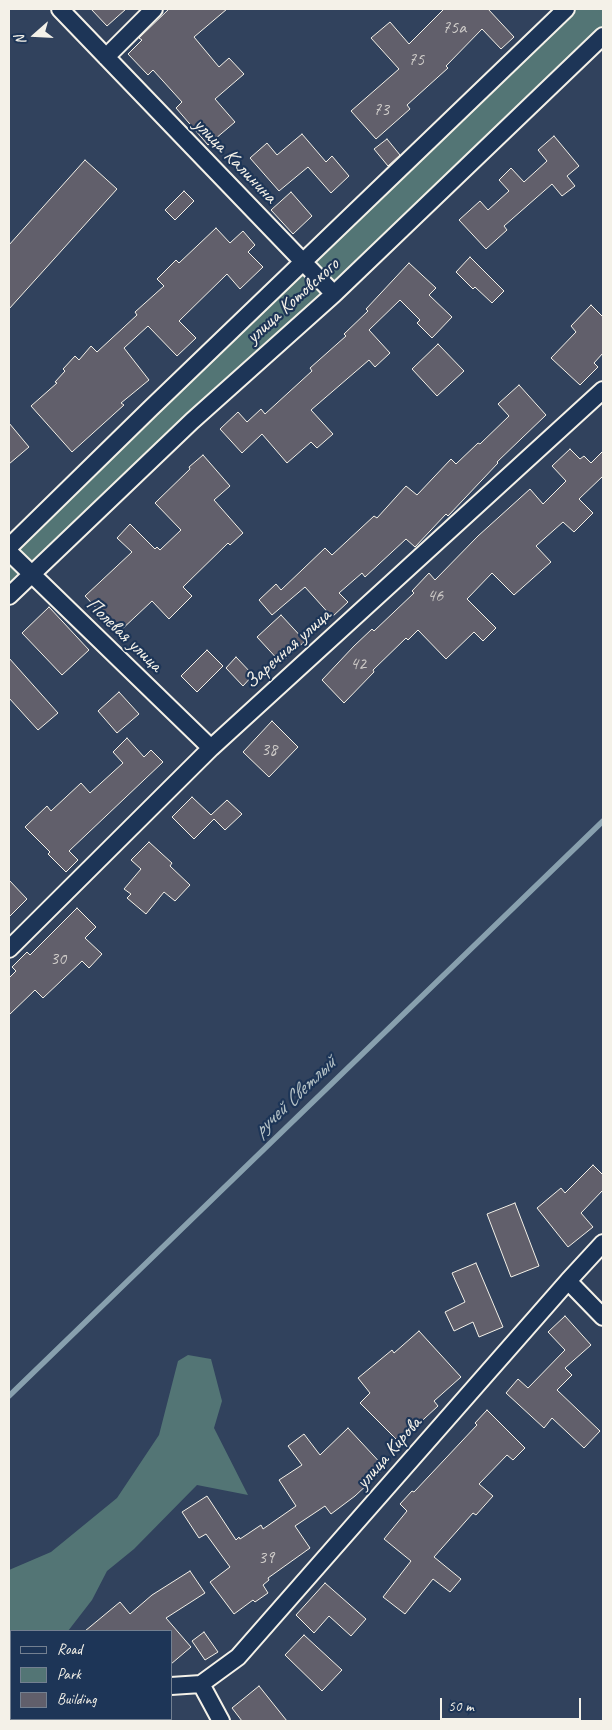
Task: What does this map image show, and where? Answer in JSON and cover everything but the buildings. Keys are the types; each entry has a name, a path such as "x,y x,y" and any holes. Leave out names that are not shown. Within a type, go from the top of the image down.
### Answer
{"street":[{"name":"улица Калинина","path":"60,9 334,294"},
{"path":"106,57 154,9"},
{"name":"улица Котовского","path":"9,547 566,9"},
{"name":"улица Котовского","path":"9,596 192,421 334,294 603,36"},
{"name":"Заречная улица","path":"9,949 211,748 603,390"},
{"name":"Полевая улица","path":"9,552 211,748"},
{"name":"улица Кирова","path":"201,1684 238,1657 603,1243"},
{"path":"568,1281 603,1317"},
{"path":"172,1686 201,1684 221,1721"}],"green space":[{"path":"566,9 603,9 603,36 9,596 9,547"},
{"path":"188,1355 211,1359 222,1401 214,1428 248,1495 197,1485 134,1549 107,1571 92,1600 69,1630 10,1630 9,1714 9,1570 51,1552 117,1498 159,1435 178,1361"}],"waterway":[{"name":"ручей Светлый","path":"9,1396 603,821"}]}
